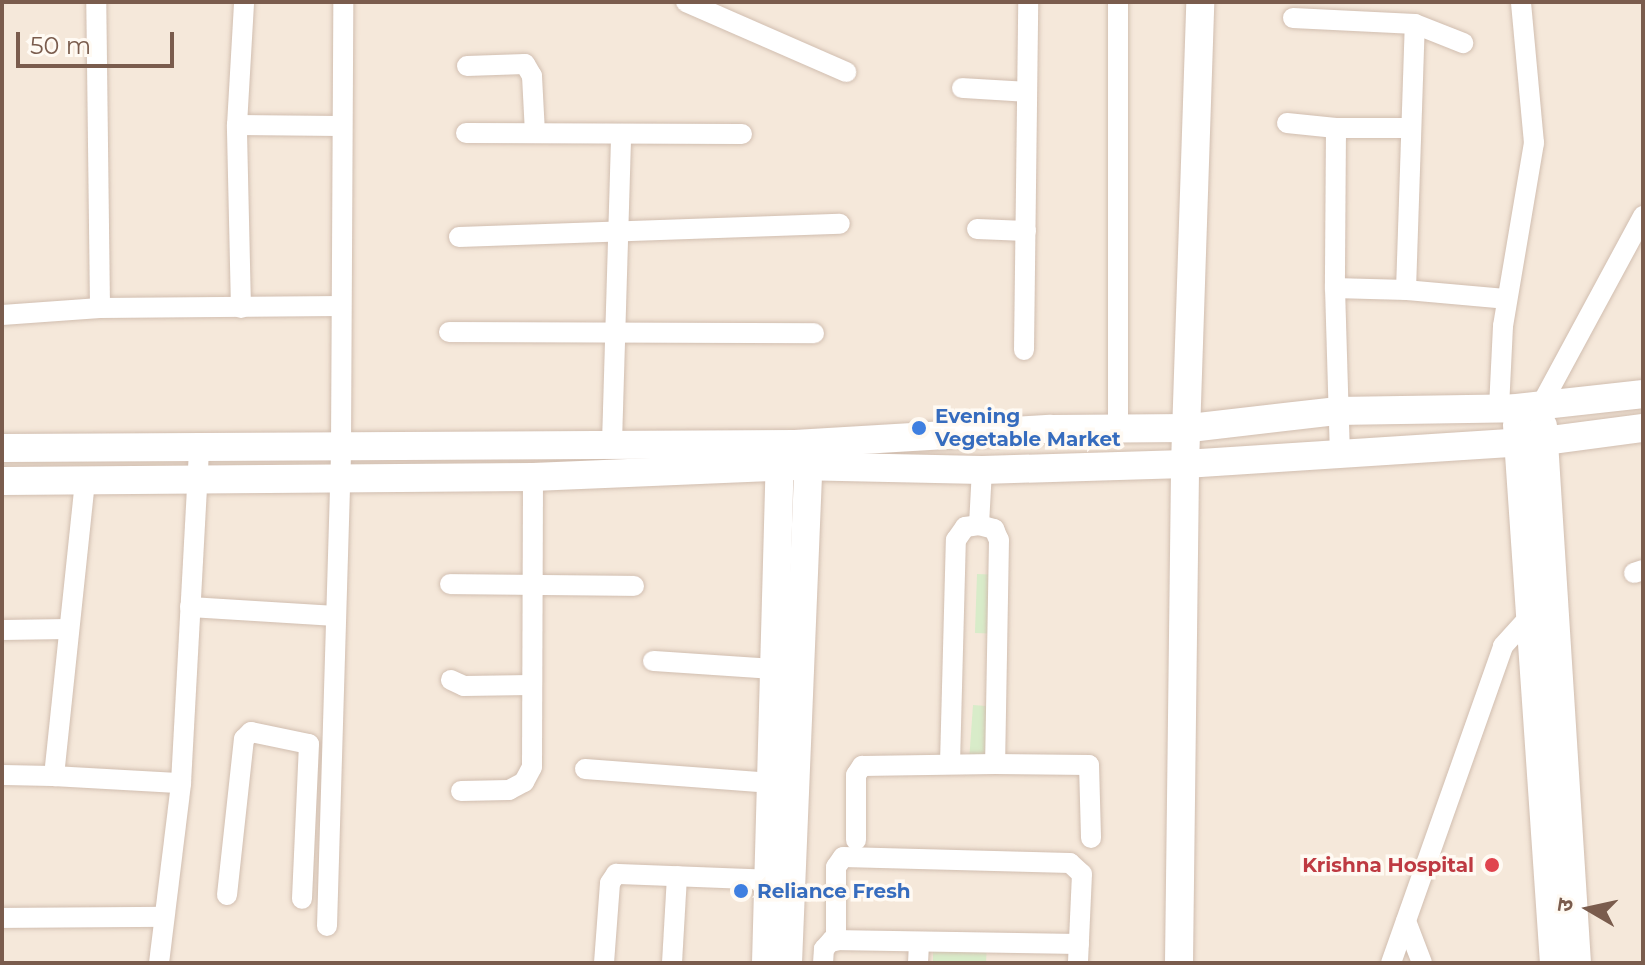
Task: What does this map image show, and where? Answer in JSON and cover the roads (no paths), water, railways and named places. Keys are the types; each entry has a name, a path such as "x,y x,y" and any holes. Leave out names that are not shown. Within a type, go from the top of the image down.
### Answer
{"street":[{"path":"96,2 100,308"},
{"path":"241,308 237,125 244,2"},
{"path":"327,926 341,448 339,126 343,2"},
{"path":"686,2 846,72"},
{"path":"1024,350 1028,2"},
{"path":"1118,2 1118,427"},
{"path":"1179,963 1185,464 1190,428 1200,2"},
{"path":"1521,2 1534,143 1507,299 1519,407 1531,442 1577,963"},
{"path":"1293,18 1415,24 1463,43"},
{"path":"1406,290 1409,128 1415,24"},
{"path":"467,66 525,64 532,76 535,133"},
{"path":"962,88 1027,92"},
{"path":"1287,123 1336,128 1409,128"},
{"path":"237,125 339,126"},
{"path":"1336,128 1336,411 1340,455"},
{"path":"466,133 742,134"},
{"path":"612,443 612,334 621,134"},
{"path":"1519,407 1643,216"},
{"path":"459,237 840,224"},
{"path":"977,229 1026,231"},
{"path":"1335,288 1406,290 1507,299"},
{"path":"2,315 100,308 341,306"},
{"path":"449,332 814,333"},
{"path":"2,481 533,477 1118,427 1190,428 1336,411 1519,407 1643,394"},
{"path":"809,455 982,470 1185,464 1531,442 1643,428"},
{"path":"1531,442 1531,615 1554,963"},
{"path":"2,448 199,450 612,443 780,456"},
{"path":"159,963 181,783 199,450"},
{"path":"766,963 771,880 784,784 809,455"},
{"path":"780,456 775,669 784,784 788,963"},
{"path":"979,525 982,470"},
{"path":"461,791 509,790 524,782 532,767 533,477"},
{"path":"54,776 85,480"},
{"path":"950,764 956,540 959,531 979,525 994,529 999,540 995,764"},
{"path":"450,584 634,586"},
{"path":"190,607 336,616"},
{"path":"1391,963 1503,646 1531,615"},
{"path":"2,630 69,629"},
{"path":"653,661 775,669"},
{"path":"451,680 464,686 531,685"},
{"path":"227,895 247,733 308,741 302,899"},
{"path":"856,840 857,769 950,764 1089,765 1091,838"},
{"path":"585,769 784,784"},
{"path":"2,775 181,783"},
{"path":"306,820 330,821"},
{"path":"823,963 827,943 836,941 919,942 998,953 1079,954 1082,874 1075,863 843,857 836,867 836,941"},
{"path":"672,963 677,876"},
{"path":"604,963 611,877 771,880"},
{"path":"2,918 163,917"},
{"path":"1406,921 1422,963"},
{"path":"918,963 919,942"}],"place":[{"name":"Evening Vegetable Market","path":"919,428"},
{"name":"Krishna Hospital","path":"1492,865"},
{"name":"Reliance Fresh","path":"741,891"}]}
